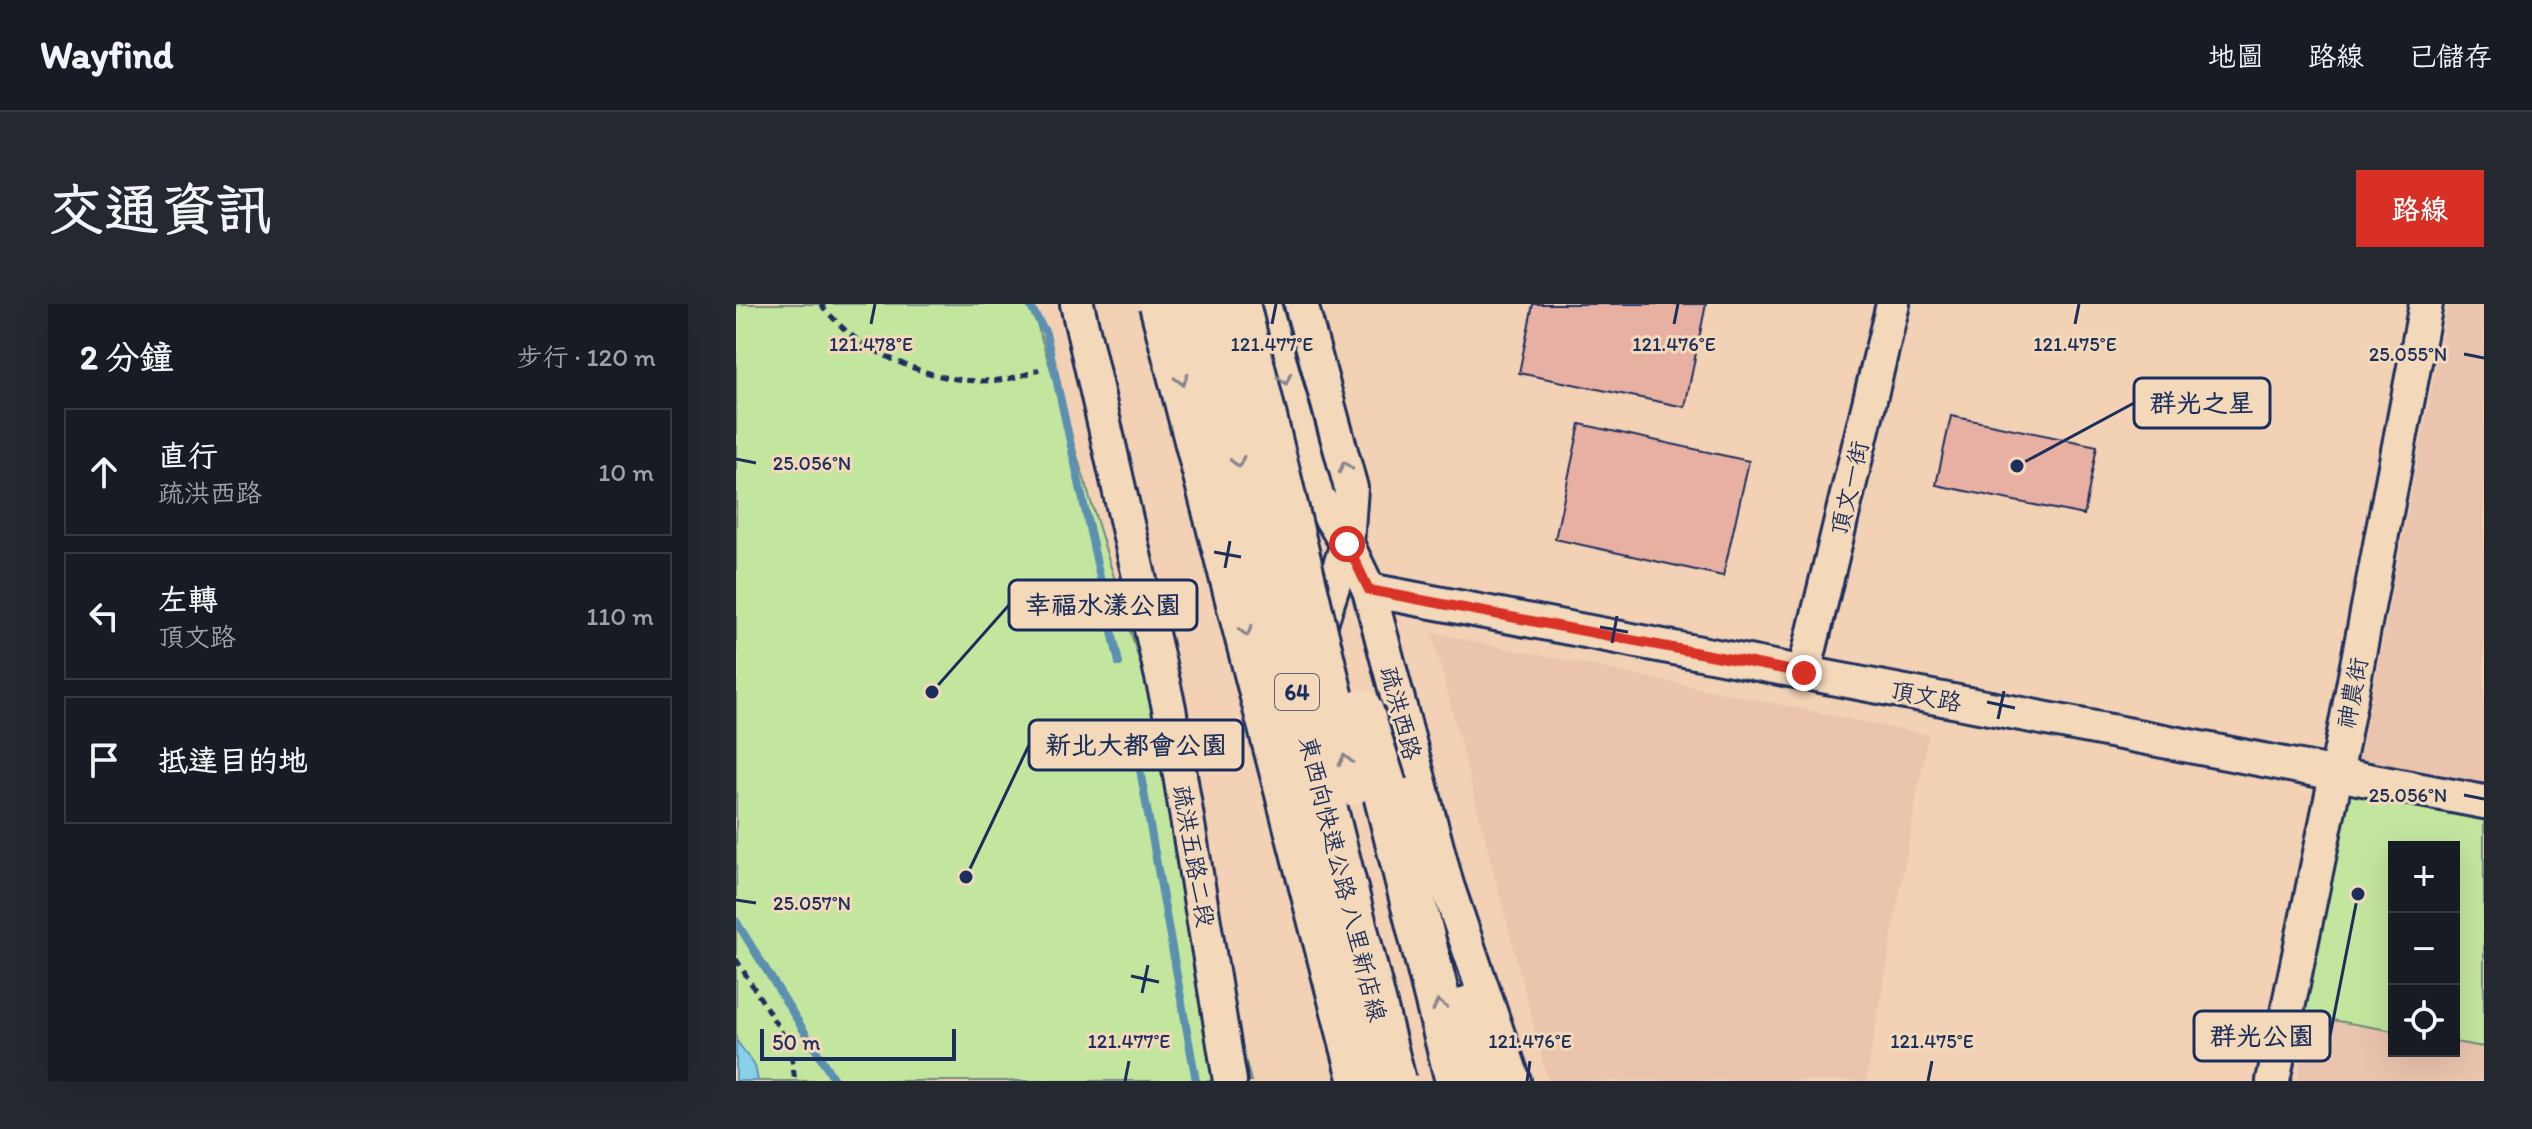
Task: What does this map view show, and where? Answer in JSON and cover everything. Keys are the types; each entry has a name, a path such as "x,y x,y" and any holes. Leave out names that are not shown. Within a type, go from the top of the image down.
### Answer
{"highway":[{"path":"1162,304 1362,1081"},
{"name":"東西向快速公路 八里新店線","path":"1200,304 1393,1081"},
{"name":"東西向快速公路 八里新店線","path":"1237,304 1424,1081"},
{"path":"1257,387 1384,786 1458,1081"}],"street":[{"name":"疏洪五路二段","path":"1077,304 1169,708 1230,1081"},
{"name":"疏洪西路","path":"1264,304 1317,496 1347,544 1369,590 1447,885 1485,1081"},
{"name":"疏洪西路","path":"1301,304 1351,488 1347,544"},
{"name":"頂文一街","path":"1804,673 1893,304"},
{"name":"神農街","path":"2273,1081 2336,775 2426,304"},
{"path":"1342,1081 1304,674 1347,544"},
{"name":"頂文路","path":"1369,590 2484,802"},
{"name":"疏洪西路","path":"1447,885 1514,1081"}],"path":[{"path":"822,304 859,342 912,368 975,383 1019,378 1039,369"},
{"path":"736,959 790,1046 795,1081"}],"shaded area":[{"path":"2448,304 2484,304 2484,1081 2297,1081"},
{"path":"1432,633 1928,735 1866,1081 1548,1081"}],"green space":[{"path":"736,304 1031,304 1143,673 1251,1081 736,1081"},
{"path":"2345,788 2484,811 2484,1047 2460,1043 2460,841 2388,841 2388,1030 2298,1014"}],"water":[{"path":"736,1040 755,1066 758,1081 736,1081"}],"building":[{"path":"1533,304 1706,304 1685,407 1519,373"},
{"path":"1951,416 2097,446 2084,515 1936,485"},
{"path":"1580,424 1749,461 1723,576 1555,539"}],"waterway":[{"path":"1029,304 1046,333 1119,663"},
{"path":"1133,731 1196,1081"},
{"path":"736,921 835,1081"}],"place":[{"name":"群光之星","path":"2017,466"},
{"name":"幸福水漾公園","path":"932,692"},
{"name":"新北大都會公園","path":"966,877"},
{"name":"群光公園","path":"2358,894"}],"route":[{"path":"1347,544 1369,590 1804,673"}]}
